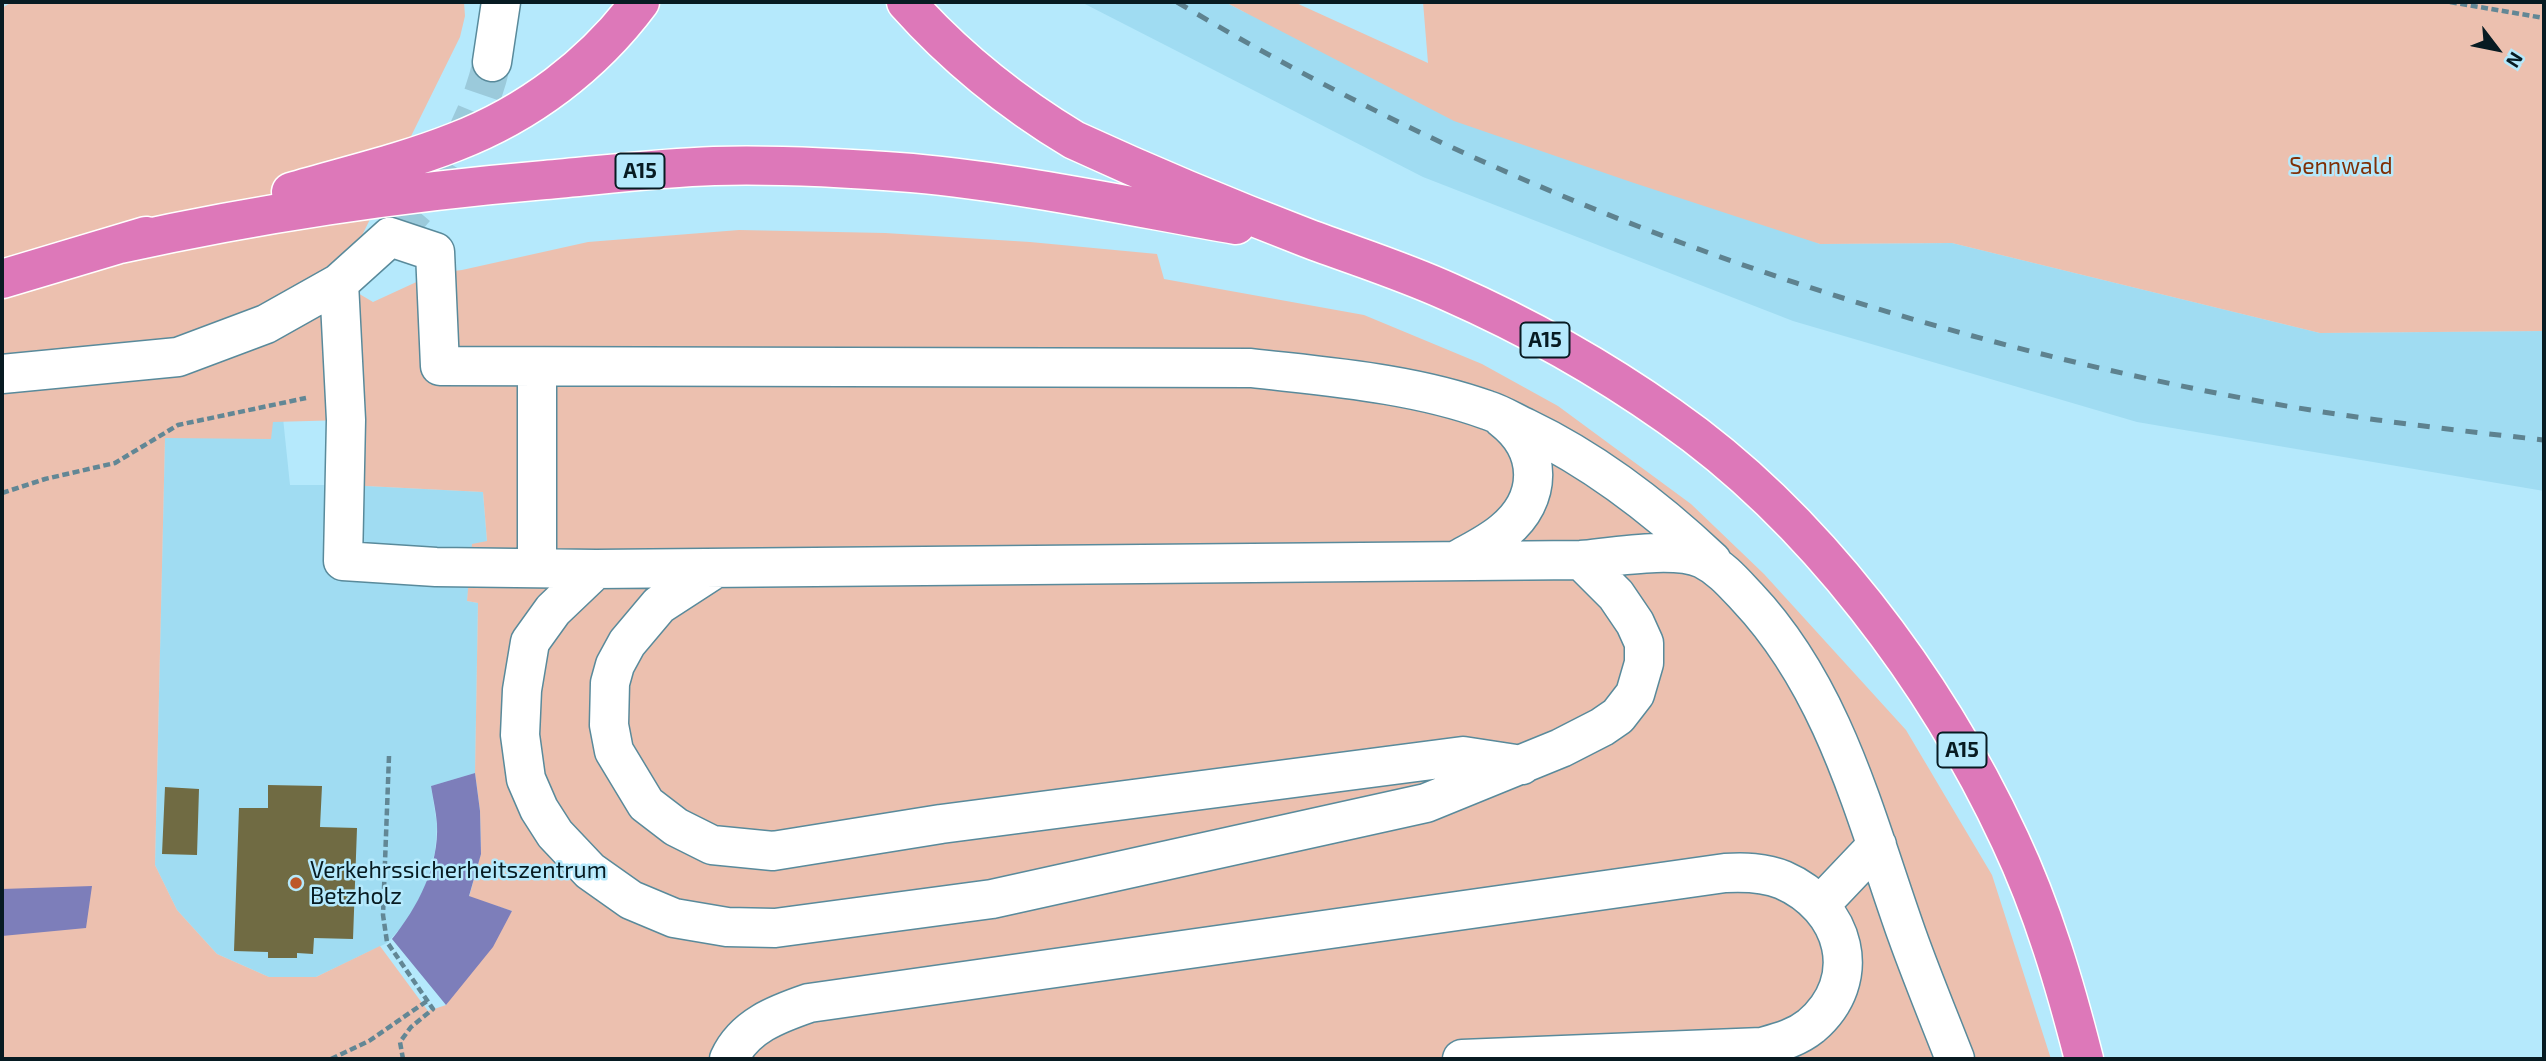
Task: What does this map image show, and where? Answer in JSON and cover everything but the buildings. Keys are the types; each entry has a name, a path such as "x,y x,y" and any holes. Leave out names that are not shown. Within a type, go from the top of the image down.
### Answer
{"highway":[{"path":"120,244 454,143 499,122 541,97 606,43 640,2"},
{"path":"906,2 940,38 991,84 1065,134 1115,159 1307,238"},
{"name":"A15","path":"2,279 120,244 210,225 418,192 716,166 868,170 1017,186 1307,238 1377,262 1449,292 1601,371 1672,418 1726,460 1807,539 1854,592 1906,659 1993,804 2037,908 2060,972 2084,1059"}],"street":[{"path":"492,62 501,2"},
{"path":"2,374 178,357 266,324 339,283 390,237 435,252 440,366 1251,368 1382,385 1489,410 1552,440 1601,471 1664,519 1723,570 1773,626 1810,683 1836,736 1907,935 1955,1059"},
{"path":"339,283 345,391 346,485 343,561 436,568 596,569 1581,560 1680,553 1701,558 1723,570"},
{"path":"537,367 537,568"},
{"path":"1457,561 1506,530 1526,503 1532,484 1532,461 1526,443 1514,428 1489,410"},
{"path":"596,569 553,610 530,642 522,690 520,735 526,779 539,809 555,834 590,871 631,900 674,918 727,927 775,928 992,899 1426,803 1522,765 1610,723 1630,702 1642,674 1644,643 1635,623 1616,596 1581,560"},
{"path":"716,568 659,605 627,643 615,665 610,682 609,724 614,751 646,804 676,827 712,845 773,851 955,822 1463,756 1522,765"},
{"path":"1819,905 1877,845"},
{"path":"729,1059 746,1036 768,1017 809,1003 1704,875 1740,873 1771,876 1795,887 1819,905 1833,923 1839,940 1843,972 1837,993 1828,1008 1810,1026 1791,1039 1762,1047 1462,1059"}],"path":[{"path":"2451,2 2544,18"},
{"path":"2,493 45,479 116,463 178,425 345,391"},
{"path":"389,756 383,915 387,943 433,1009 411,1027 400,1042 403,1059"},
{"path":"331,1059 369,1041 427,1001"}],"shaded area":[{"path":"1081,2 1225,2 1820,244 1952,243 2320,333 2544,331 2544,491 2137,422 1793,321 1423,177"},
{"path":"283,418 290,485 483,492 487,542 471,568 467,601 478,603 475,773 431,786 437,825 435,852 424,890 407,921 387,943 316,977 269,977 217,954 177,910 155,865 165,437"},
{"path":"475,773 480,811 481,854 469,896 512,911 493,947 446,1005 392,939 418,900 434,855 437,824 431,786"},
{"path":"92,886 86,928 2,936 2,889"}],"green space":[{"path":"12,2 464,2 465,16 460,37 339,282 373,302 436,273 462,270 588,242 739,230 885,233 1030,242 1157,254 1164,279 1364,315 1482,364 1558,406 1691,504 1764,574 1906,730 1992,875 2051,1059 2,1059 2,8","holes":["345,420 346,485 483,492 487,541 472,544 467,601 478,603 475,773 480,811 481,853 469,897 512,911 446,1005 428,1011 380,946 316,977 269,977 217,954 177,910 155,865 165,438 271,439 273,422"]},
{"name":"Sennwald","path":"1225,2 1294,2 1428,63 1423,2 2544,2 2544,331 2320,333 1952,243 1820,244 1454,121"}],"tunnel":[{"path":"390,237 425,197 453,157 476,112 492,62"}],"railway":[{"path":"1177,2 1301,72 1428,136 1558,194 1692,246 1827,293 1964,334 2102,369 2242,398 2393,422 2544,440"}],"place":[{"name":"Verkehrssicherheitszentrum Betzholz","path":"296,883"}]}
